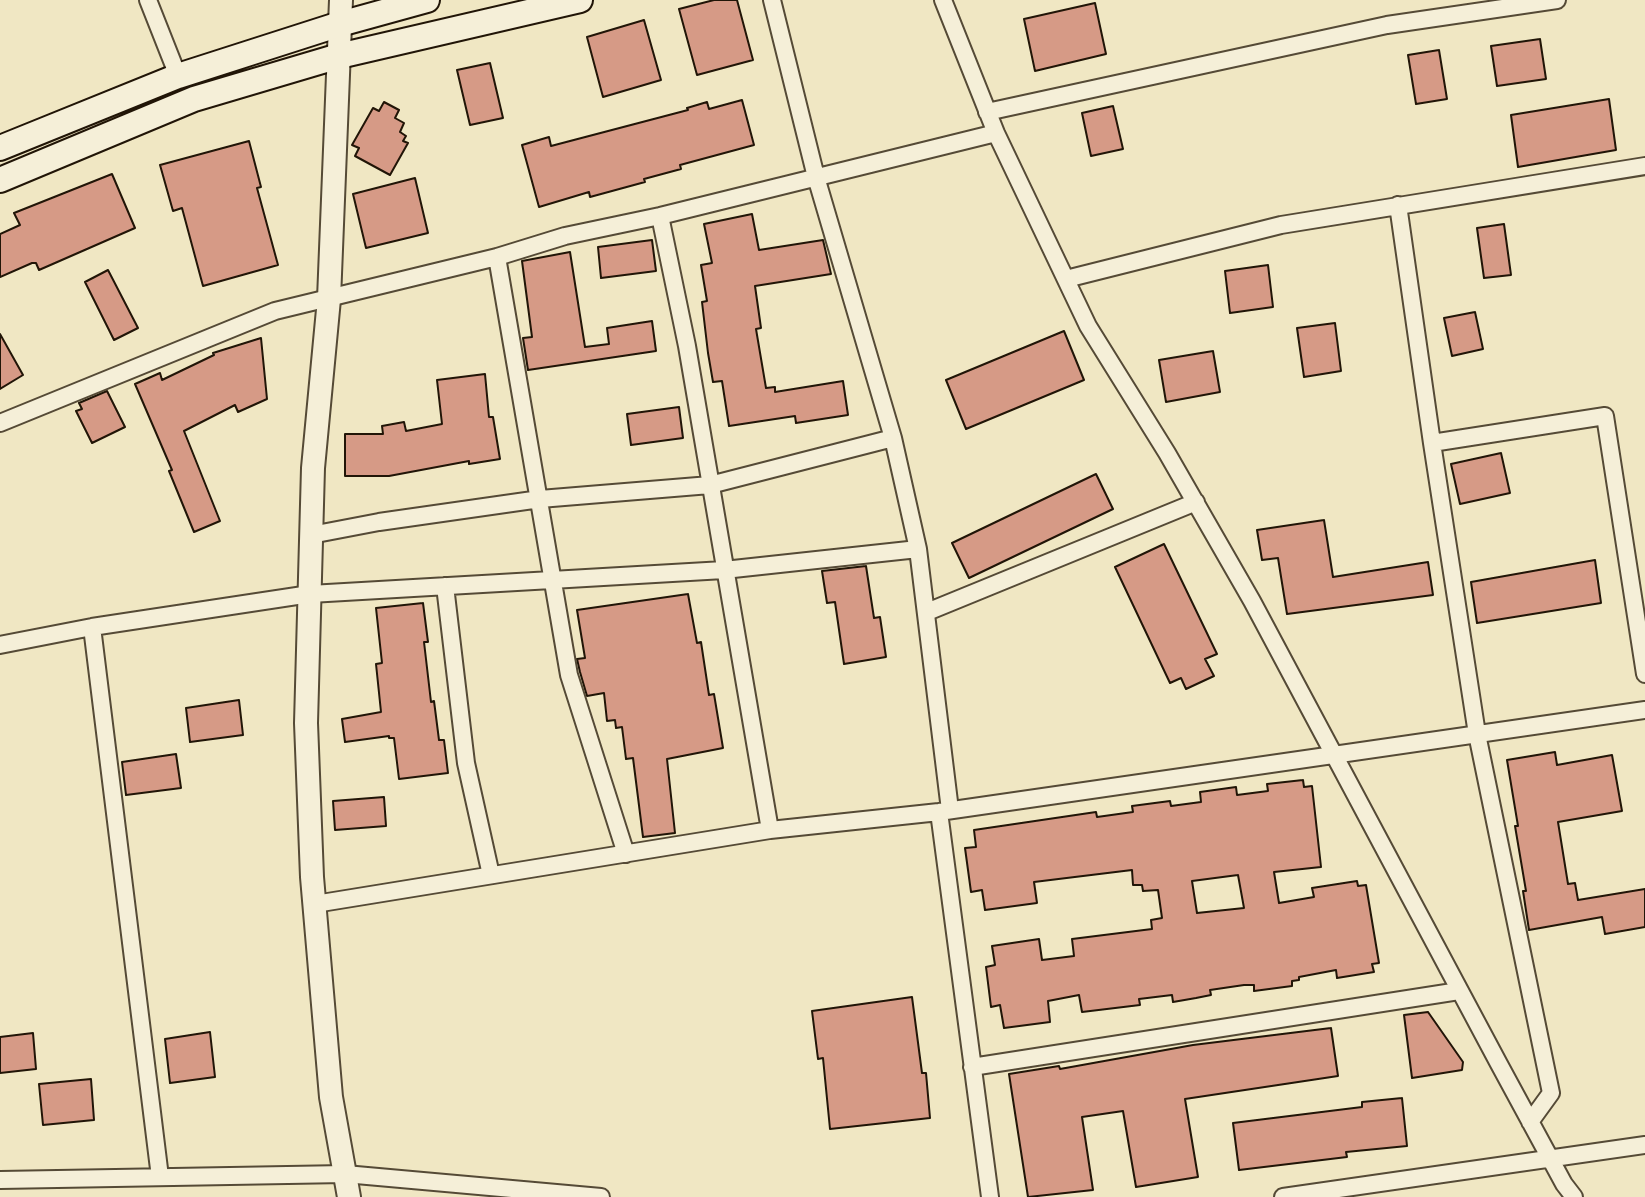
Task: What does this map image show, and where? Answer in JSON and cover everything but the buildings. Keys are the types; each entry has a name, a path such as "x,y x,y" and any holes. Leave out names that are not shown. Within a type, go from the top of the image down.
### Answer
{"main road":[{"path":"0,148 341,12 427,0"},
{"path":"0,180 194,99 339,56 580,0"}],"street":[{"path":"148,0 178,76"},
{"path":"772,0 816,177 893,438 918,549 927,612 944,811 972,1067 990,1197"},
{"path":"943,0 996,133 1088,326 1196,502 1252,601 1549,1158 1574,1197"},
{"path":"987,112 1387,25 1557,0"},
{"path":"341,12 329,299 313,468 306,723 315,904 331,1097 349,1197"},
{"path":"0,423 275,311 497,257 565,236 660,216 996,133"},
{"path":"1066,279 1281,225 1645,166"},
{"path":"1398,205 1477,734 1551,1093 1530,1122"},
{"path":"660,216 687,346 770,830"},
{"path":"497,257 569,675 626,854"},
{"path":"1432,443 1605,416 1645,674"},
{"path":"311,535 540,499 710,485 893,438"},
{"path":"927,612 1196,502"},
{"path":"0,645 92,627 310,594 724,570 918,549"},
{"path":"445,586 466,763 491,875"},
{"path":"92,627 160,1177"},
{"path":"315,904 770,830 944,811 1645,710"},
{"path":"972,1067 1459,991"},
{"path":"1283,1197 1645,1145"},
{"path":"0,1180 345,1174 601,1197"}]}
